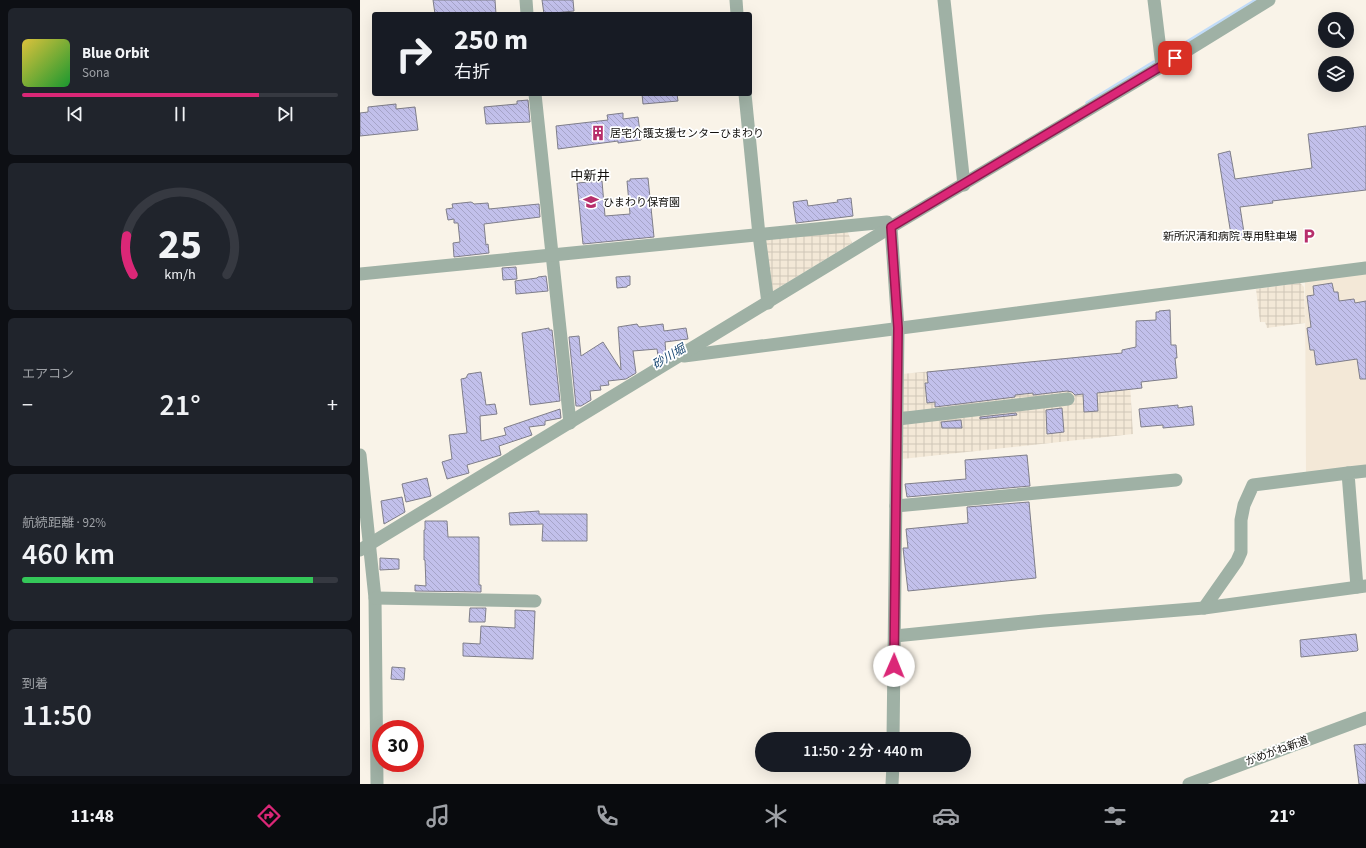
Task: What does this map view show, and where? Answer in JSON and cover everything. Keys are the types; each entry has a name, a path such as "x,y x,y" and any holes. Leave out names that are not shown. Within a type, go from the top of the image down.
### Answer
{"street":[{"path":"526,0 527,12"},
{"path":"736,0 737,12"},
{"path":"944,0 964,185"},
{"path":"1154,0 1162,66"},
{"path":"365,547 891,227 1162,66 1268,0"},
{"path":"536,96 570,423"},
{"path":"745,96 759,234 768,303"},
{"path":"360,274 887,222 891,227 898,328 893,732"},
{"path":"679,357 1366,268"},
{"path":"898,419 1068,399"},
{"path":"360,455 365,547 374,598 377,784"},
{"path":"1204,608 1242,552 1241,520 1244,505 1249,498 1253,485 1366,471"},
{"path":"895,636 1044,620 1204,608 1361,586 1348,473"},
{"path":"896,506 1176,480"},
{"path":"374,598 535,601"},
{"name":"かめがね新道","path":"1189,784 1366,718"},
{"path":"892,784 893,772"}],"shaded area":[{"path":"847,230 852,243 770,293 765,239"},
{"path":"1366,274 1366,467 1306,474 1305,281"},
{"path":"1300,283 1304,287 1305,323 1267,328 1265,322 1260,322 1256,289"},
{"path":"1128,352 1133,434 902,459 902,374"}],"building":[{"path":"433,0 495,0 496,12 435,12"},
{"path":"542,0 573,0 574,11 544,12"},
{"path":"642,96 677,96 678,101 643,104"},
{"path":"528,100 530,122 486,124 484,107 517,104 517,101"},
{"path":"396,104 396,109 415,107 418,130 360,136 360,113 368,112 368,107"},
{"name":"居宅介護支援センターひまわり","path":"623,113 623,119 638,117 641,140 618,143 618,141 558,149 556,126 608,120 607,115"},
{"path":"1366,126 1366,190 1272,201 1273,203 1240,207 1245,239 1232,241 1218,154 1230,151 1235,179 1312,168 1308,134"},
{"path":"648,178 654,237 583,244 577,183 602,181 605,216 630,214 627,181 630,181 630,179"},
{"path":"851,198 853,216 796,223 793,202 807,200 808,206 838,202 837,200"},
{"path":"471,202 474,204 488,203 489,209 539,204 540,217 484,224 486,245 488,244 489,253 454,257 453,243 460,242 458,223 454,223 454,219 448,220 446,209 453,208 452,204"},
{"path":"516,267 517,279 503,280 502,268"},
{"path":"546,276 548,291 516,294 515,281"},
{"path":"630,276 630,285 627,287 617,288 616,277"},
{"path":"1332,283 1334,292 1338,292 1339,301 1354,299 1355,303 1366,301 1366,379 1360,379 1357,359 1316,365 1314,350 1310,350 1307,328 1311,327 1307,296 1314,295 1313,286"},
{"path":"1170,310 1171,345 1176,345 1177,358 1175,358 1177,378 1141,382 1142,388 1097,393 1098,411 1084,412 1083,394 1075,395 1072,392 1067,391 1033,395 1033,393 1015,395 1015,397 935,407 935,402 927,403 925,383 928,383 927,372 1122,353 1122,350 1136,347 1136,321 1156,320 1156,312"},
{"path":"637,324 639,327 663,324 664,331 686,328 688,339 665,342 666,354 658,356 657,349 633,351 636,373 626,379 608,381 609,385 600,386 601,390 590,391 591,400 581,406 576,406 569,337 579,336 581,356 603,342 621,370 618,327"},
{"path":"549,328 549,330 552,330 560,401 530,405 522,333"},
{"path":"481,372 486,405 495,404 497,414 480,416 481,441 506,435 504,428 560,409 561,418 545,421 545,425 529,427 532,435 499,446 501,455 467,465 469,473 447,479 442,462 452,459 449,435 467,433 461,379 466,378 468,374"},
{"path":"1178,405 1178,408 1192,406 1194,425 1163,428 1163,425 1141,427 1139,409"},
{"path":"1062,408 1064,432 1047,434 1046,410"},
{"path":"1016,413 1017,415 980,419 980,417"},
{"path":"961,420 962,428 942,428 941,422"},
{"path":"1027,455 1030,486 907,497 905,484 966,479 965,460"},
{"path":"427,478 431,496 406,502 402,484"},
{"path":"402,497 405,512 384,524 381,501"},
{"path":"1029,502 1036,578 908,591 903,548 908,548 906,529 968,523 967,507"},
{"path":"539,511 539,514 587,514 587,541 542,541 543,524 510,525 509,513"},
{"path":"425,521 447,521 448,537 479,537 479,585 481,585 481,592 415,591 415,585 426,586 424,560"},
{"path":"380,558 399,559 399,569 380,570"},
{"path":"470,608 486,608 485,622 469,622"},
{"path":"515,610 535,611 533,659 463,656 463,643 480,644 481,626 515,628"},
{"path":"1356,634 1357,651 1301,657 1300,640"},
{"path":"392,667 405,668 404,680 391,679"},
{"path":"1366,744 1366,784 1359,784 1354,745"}],"waterway":[{"name":"砂川堀","path":"1164,56 1256,0"},
{"name":"砂川堀","path":"1087,103 1154,62"}],"place":[{"name":"居宅介護支援センターひまわり","path":"598,133"},
{"name":"ひまわり保育園","path":"591,202"},
{"name":"新所沢清和病院 専用駐車場","path":"1309,236"}],"district":[{"name":"中新井","path":"590,176"}],"route":[{"path":"894,666 896,602 898,328 891,227 964,185 1175,58"}]}
